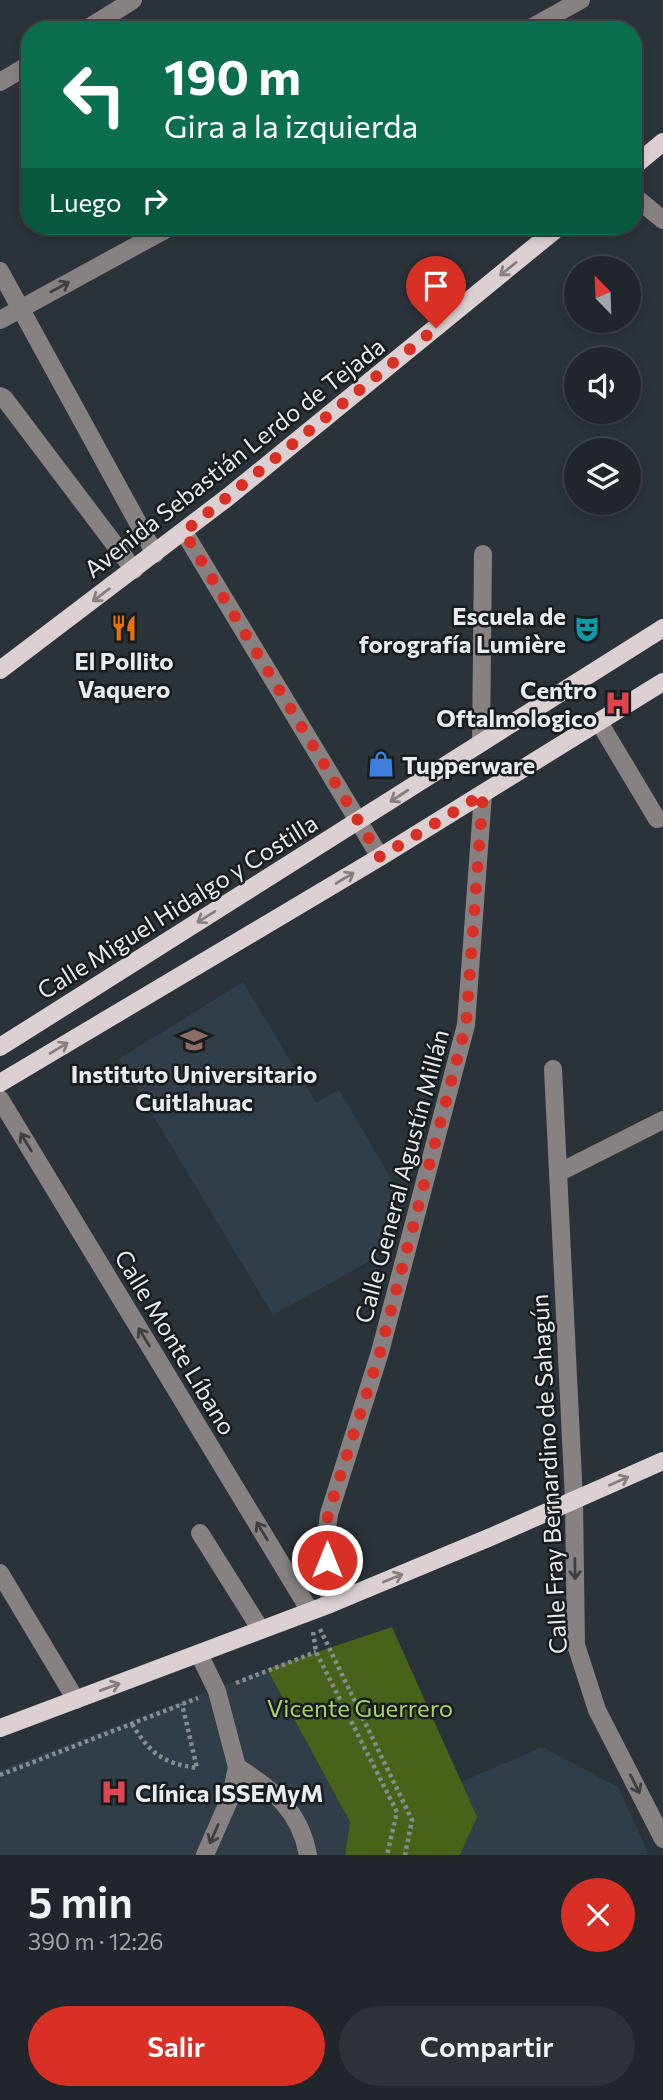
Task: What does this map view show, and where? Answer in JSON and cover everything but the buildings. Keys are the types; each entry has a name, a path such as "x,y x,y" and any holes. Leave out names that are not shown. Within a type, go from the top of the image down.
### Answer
{"main road":[{"path":"642,159 663,142"},
{"name":"Avenida Sebastián Lerdo de Tejada","path":"0,670 184,532 550,235"},
{"name":"Calle Miguel Hidalgo y Costilla","path":"0,1046 663,628"},
{"path":"0,1083 380,857 663,682"},
{"path":"0,1728 330,1604 663,1461"}],"street":[{"path":"94,21 109,7 133,0"},
{"path":"543,21 581,0"},
{"path":"0,82 21,69"},
{"path":"642,203 663,220"},
{"path":"0,320 156,235"},
{"path":"0,271 155,554"},
{"path":"0,396 134,570"},
{"path":"184,532 380,857"},
{"path":"481,743 483,554"},
{"path":"599,722 657,818"},
{"name":"Calle General Agustín Millán","path":"330,1604 326,1538 328,1514 380,1352 466,1025 483,794"},
{"name":"Calle Fray Bernardino de Sahagún","path":"553,1069 574,1500 576,1645 597,1710 659,1819 663,1839"},
{"name":"Calle Monte Líbano","path":"0,1099 310,1611"},
{"path":"558,1173 663,1120"},
{"path":"200,1533 261,1630"},
{"path":"0,1573 76,1700"},
{"path":"199,1654 217,1690 237,1767 231,1796 205,1855"},
{"path":"237,1767 281,1800 296,1818 308,1855"}],"path":[{"path":"310,1611 316,1652 397,1812 387,1855"},
{"path":"0,1775 316,1652"},
{"path":"132,1724 146,1747 175,1765 197,1768 182,1704"}],"shaded area":[{"path":"243,982 316,1103 339,1090 395,1185 377,1257 273,1315 119,1059"},
{"path":"267,1669 350,1822 345,1855 0,1855 0,1770"},
{"path":"542,1747 618,1787 649,1855 460,1855 477,1817 461,1782"}],"green space":[{"name":"Vicente Guerrero","path":"392,1627 477,1817 460,1855 345,1855 350,1822 267,1669"}],"place":[{"name":"El Pollito Vaquero","path":"124,628"},
{"name":"Escuela de forografía Lumière","path":"587,629"},
{"name":"Centro Oftalmologico","path":"618,703"},
{"name":"Tupperware","path":"381,764"},
{"name":"Instituto Universitario Cuitlahuac","path":"194,1040"},
{"name":"Clínica ISSEMyM","path":"114,1792"}],"route":[{"path":"327,1560 328,1514 380,1352 466,1025 483,794 380,857 184,532 436,328"}]}
